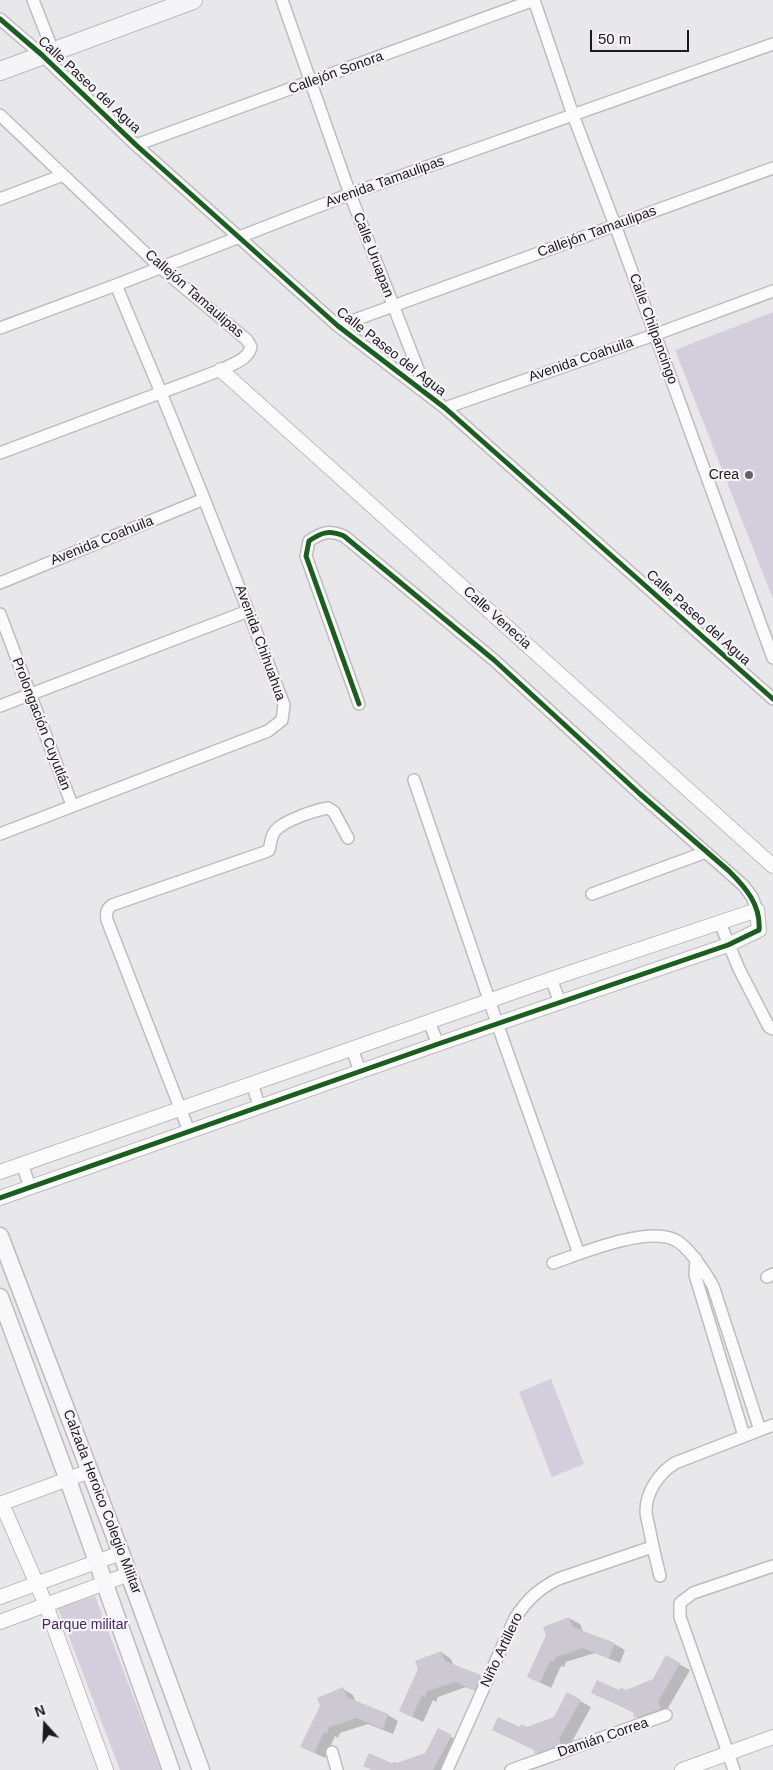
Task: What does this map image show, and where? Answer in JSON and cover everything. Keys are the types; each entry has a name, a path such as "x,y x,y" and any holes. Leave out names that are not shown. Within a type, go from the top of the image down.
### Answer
{"main road":[{"path":"0,71 193,0"},
{"name":"Calzada Heroico Colegio Militar","path":"0,1236 129,1574 201,1770"},
{"name":"Calzada Heroico Colegio Militar","path":"0,1298 68,1480 171,1770"}],"street":[{"path":"33,0 48,53"},
{"name":"Calle Uruapan","path":"282,0 350,194 428,395"},
{"name":"Callejón Sonora","path":"136,145 311,83 534,0"},
{"name":"Calle Chilpancingo","path":"534,0 573,115 616,225 654,335 773,658"},
{"name":"Calle Paseo del Agua","path":"0,18 48,53 136,145 338,326 445,408 773,699"},
{"name":"Avenida Tamaulipas","path":"0,328 161,268 350,194 773,44"},
{"name":"Callejón Tamaulipas","path":"0,115 161,268 247,340 251,347 250,354 221,370 0,453"},
{"name":"Callejón Tamaulipas","path":"338,326 773,168"},
{"path":"0,199 63,175"},
{"name":"Avenida Chihuahua","path":"0,834 268,731 282,720 284,705 162,392 116,285"},
{"name":"Avenida Coahuila","path":"445,408 773,291"},
{"name":"Calle Venecia","path":"221,370 773,866"},
{"name":"Avenida Coahuila","path":"0,583 204,499"},
{"path":"0,1198 259,1106 728,944 759,930 757,910 752,897 743,884 494,660 344,536 334,532 319,534 309,541 306,556 359,704"},
{"path":"0,706 248,611"},
{"name":"Prolongación Cuyutlán","path":"0,614 72,805"},
{"path":"414,780 497,1023 579,1254"},
{"path":"190,1131 107,920 106,913 108,909 112,905 269,850 275,831 281,826 320,809 328,808 334,812 348,838"},
{"path":"592,894 706,852"},
{"path":"0,1172 551,979 757,910"},
{"path":"720,923 743,977 769,1026 773,1030"},
{"path":"551,979 560,1002"},
{"path":"429,1022 438,1044"},
{"path":"352,1049 360,1071"},
{"path":"252,1083 259,1106"},
{"path":"22,1164 30,1187"},
{"path":"553,1263 640,1235 659,1235 675,1239 702,1266 712,1286 760,1430"},
{"path":"696,1259 694,1269 696,1283 744,1436"},
{"path":"660,1576 652,1547 646,1511 651,1491 666,1468 773,1425"},
{"path":"90,1471 1,1504 46,1605 106,1770"},
{"name":"Niño Artillero","path":"447,1770 515,1618 526,1601 545,1586 558,1580 652,1547"},
{"path":"0,1597 121,1553"},
{"path":"734,1770 680,1617 680,1602 694,1593 773,1566"},
{"path":"0,1622 129,1574"},
{"name":"Damián Correa","path":"511,1770 666,1715"},
{"path":"682,1770 773,1736"},
{"path":"332,1752 337,1770"}],"green space":[{"name":"Crea","path":"773,312 773,599 675,350"},
{"path":"551,1379 584,1464 552,1477 519,1392"},
{"name":"Parque militar","path":"95,1596 161,1770 120,1770 58,1608"}],"building":[{"path":"569,1617 573,1627 615,1643 609,1658 583,1648 556,1657 553,1662 550,1661 540,1683 527,1677 546,1635 543,1627"},
{"path":"441,1651 445,1661 481,1675 475,1690 455,1682 427,1691 425,1697 422,1695 412,1717 399,1711 418,1669 415,1661"},
{"path":"666,1655 680,1663 658,1702 661,1709 634,1718 633,1712 591,1693 597,1680 619,1690 620,1687 626,1690 653,1679"},
{"path":"343,1687 347,1697 388,1714 383,1729 357,1718 329,1727 327,1733 324,1732 314,1753 300,1747 320,1706 317,1698"},
{"path":"567,1692 581,1700 559,1739 561,1744 535,1754 534,1750 492,1730 498,1717 520,1727 521,1724 527,1727 554,1717"},
{"path":"438,1728 452,1735 433,1770 372,1770 363,1766 369,1753 394,1764 425,1753"}],"cycle path":[{"path":"0,19 42,55 136,145 338,326 445,408 773,699"},
{"path":"0,1198 438,1044 728,945 759,930 758,913 755,905 741,884 729,871 640,794 494,660 344,536 326,533 309,541 306,556 359,704"}],"place":[{"name":"Crea","path":"749,475"}]}
